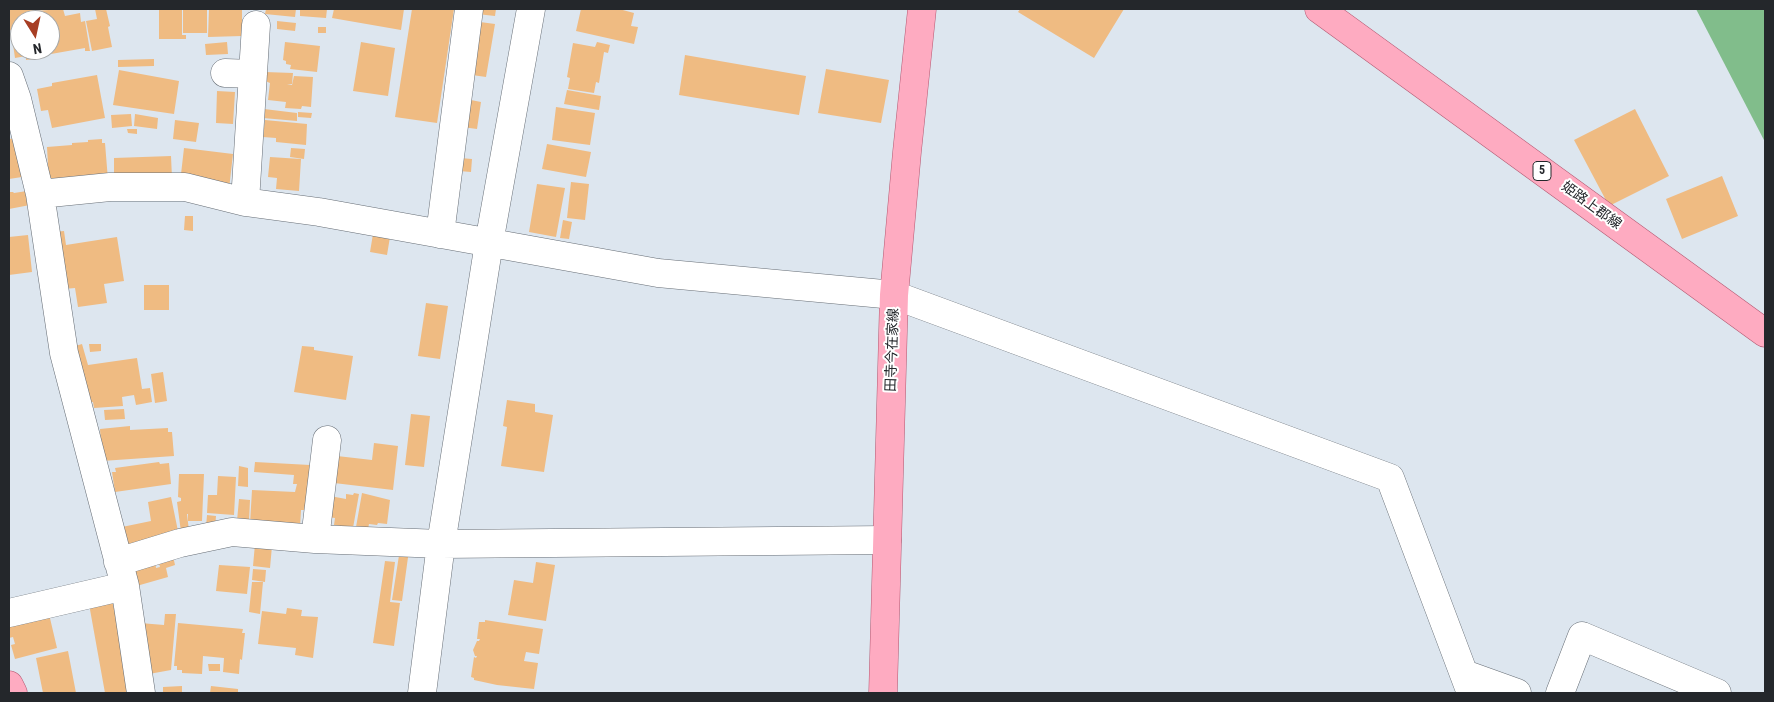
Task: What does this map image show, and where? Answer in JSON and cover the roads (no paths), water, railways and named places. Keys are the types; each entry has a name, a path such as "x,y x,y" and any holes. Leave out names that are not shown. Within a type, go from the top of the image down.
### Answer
{"main road":[{"name":"田寺今在家線","path":"883,693 894,295 922,9"},
{"name":"姫路上郡線","path":"1319,9 1765,333"},
{"path":"9,685 13,693"}],"street":[{"path":"440,234 469,9"},
{"path":"422,693 441,544 489,243 531,9"},
{"path":"244,202 256,25"},
{"path":"225,73 253,74"},
{"path":"9,76 17,99 40,194 64,353 121,574 142,693"},
{"path":"40,194 110,187 185,187 244,202 319,212 658,273 894,295 1390,478 1467,684 1517,693"},
{"path":"315,539 327,440"},
{"path":"9,613 121,574 180,544 232,532 315,539 441,544 887,540"},
{"path":"1560,693 1582,636 1717,693"}]}
